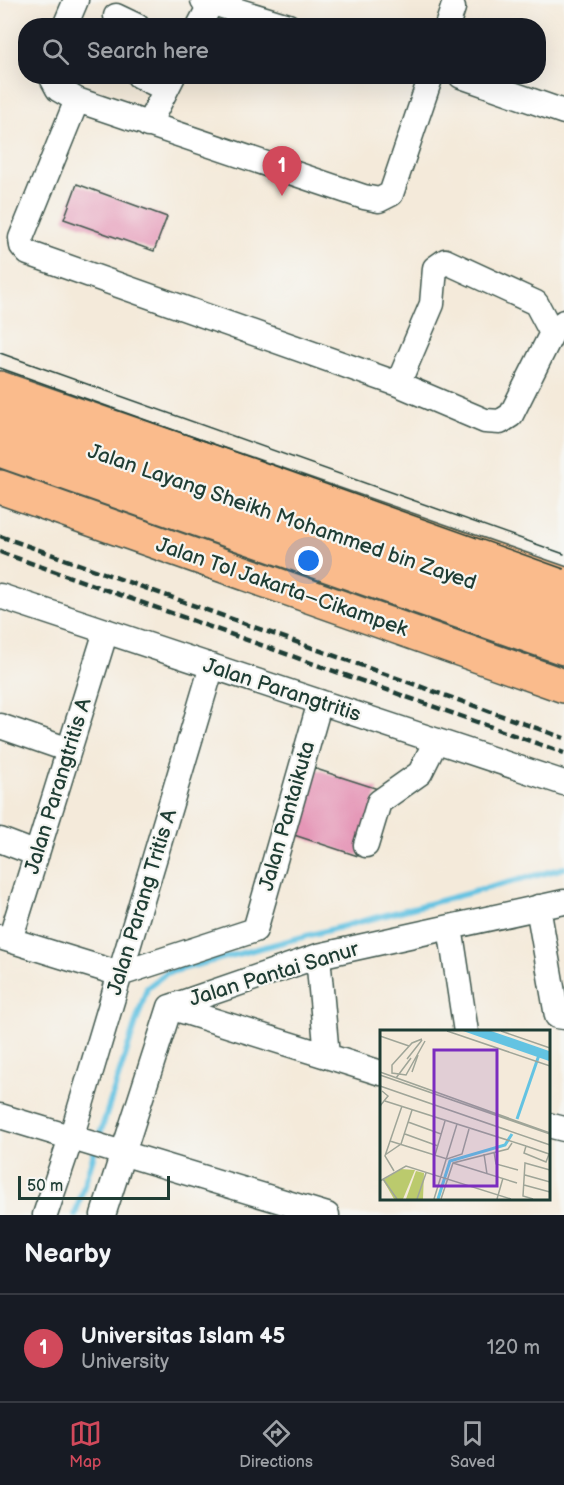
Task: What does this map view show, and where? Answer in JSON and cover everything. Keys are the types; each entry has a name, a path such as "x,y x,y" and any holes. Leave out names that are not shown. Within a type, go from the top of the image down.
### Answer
{"highway":[{"path":"0,388 564,584"},
{"name":"Jalan Layang Sheikh Mohammed bin Zayed","path":"0,419 564,615"},
{"name":"Jalan Layang Sheikh Mohammed bin Zayed","path":"0,450 564,648"},
{"name":"Jalan Tol Jakarta–Cikampek","path":"0,487 564,686"}],"street":[{"path":"68,18 76,0"},
{"path":"202,18 207,2 261,18"},
{"path":"55,84 58,89 76,100 364,197 380,200 391,194 428,84"},
{"path":"148,125 169,84"},
{"path":"484,84 564,112"},
{"path":"76,100 21,238 22,246 28,253 398,384 485,421 500,422 511,415 558,327 536,303 445,261 435,268 432,304 398,384"},
{"name":"Jalan Parangtritis","path":"0,596 564,783"},
{"name":"Jalan Parangtritis A","path":"5,938 37,854 106,631"},
{"name":"Jalan Parang Tritis A","path":"45,1215 76,1139 120,974 212,666"},
{"name":"Jalan Pantaikuta","path":"120,974 255,930 320,702"},
{"path":"0,726 69,750"},
{"path":"366,845 379,802 420,773 436,741"},
{"path":"0,840 37,854"},
{"name":"Jalan Pantai Sanur","path":"103,1215 115,1151 170,1007 318,956 564,902"},
{"path":"538,907 557,1016 564,1017"},
{"path":"450,927 466,1030"},
{"path":"5,938 120,974"},
{"path":"318,956 327,1056"},
{"path":"170,1007 380,1073"},
{"path":"0,1116 327,1215"},
{"path":"549,1125 564,1129"}],"building":[{"path":"77,184 167,217 154,251 64,219"},
{"path":"313,768 378,789 358,856 294,835"}],"waterway":[{"path":"98,1140 147,988 166,973 564,868"},
{"path":"75,1215 95,1150"}],"tram line":[{"path":"0,353 564,554"},
{"path":"0,368 564,569"}],"railway":[{"path":"0,536 564,738"},
{"path":"0,552 564,753"}],"place":[{"name":"Universitas Islam 45","path":"282,196"}]}
